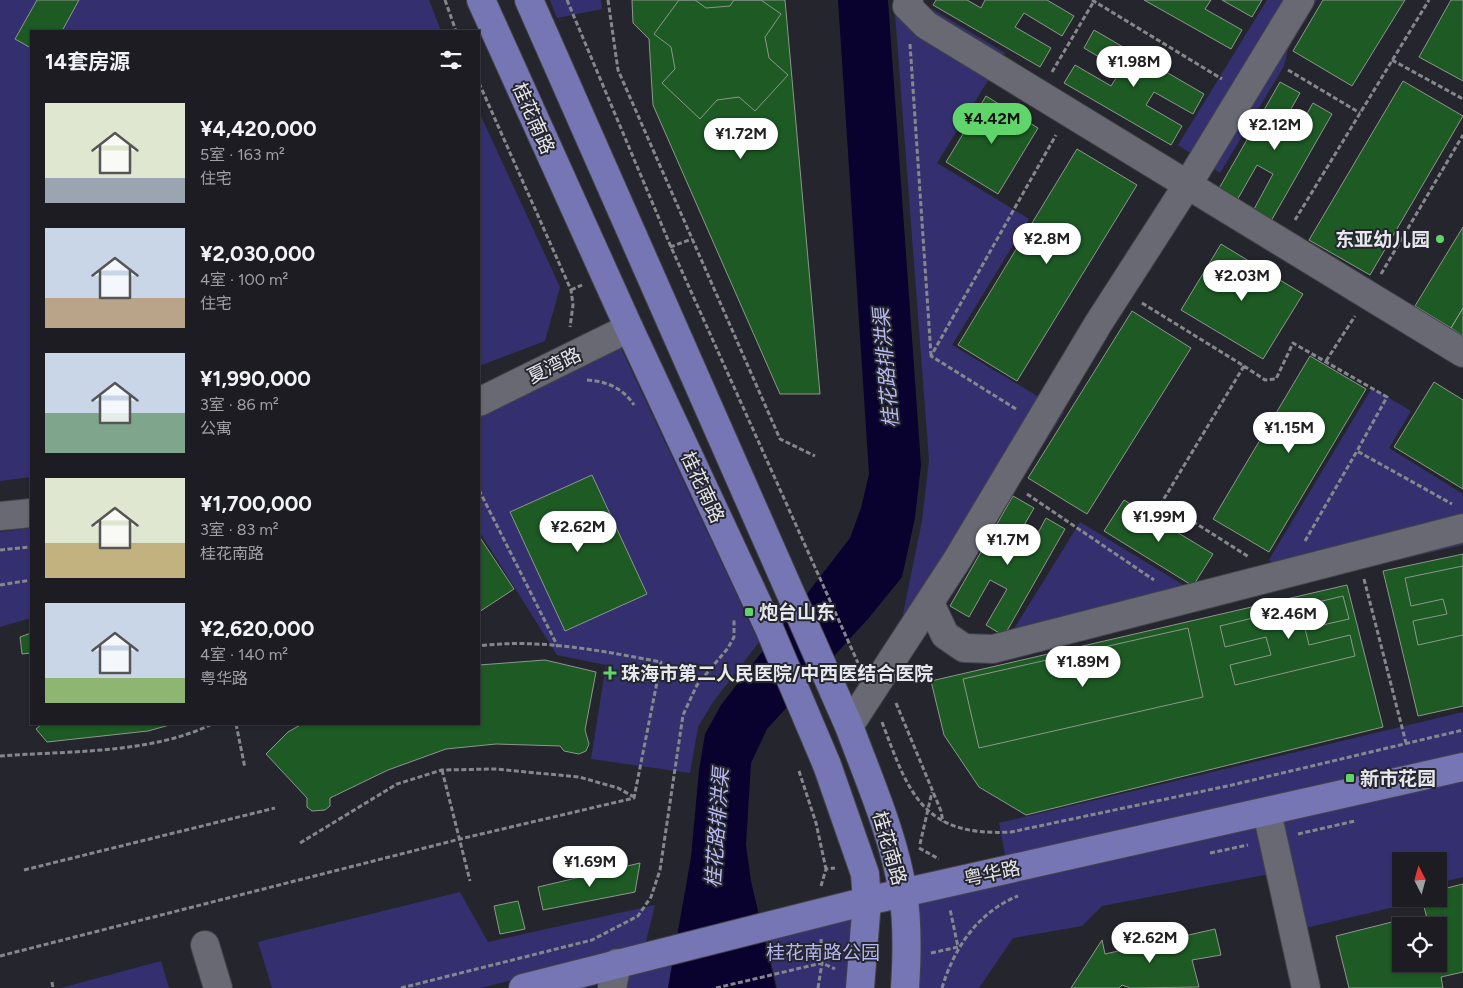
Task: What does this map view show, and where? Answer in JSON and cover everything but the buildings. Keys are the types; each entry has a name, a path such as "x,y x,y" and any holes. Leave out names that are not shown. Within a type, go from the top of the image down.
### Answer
{"main road":[{"name":"桂花南路","path":"481,0 629,328 769,628 800,699 863,862 867,901 860,988"},
{"name":"桂花南路","path":"529,0 849,726 888,833 903,893 907,958 905,988"},
{"name":"粤华路","path":"523,988 615,976 670,951 867,901 1463,767"}],"street":[{"path":"849,726 878,685 930,603 1120,290 1188,184 1300,0"},
{"path":"908,3 926,25 1463,353"},
{"name":"夏湾路","path":"480,402 629,328"},
{"path":"0,516 30,513"},
{"path":"930,603 945,635 964,648 993,650 1358,557 1459,517"},
{"path":"1267,812 1306,988"},
{"path":"205,945 218,988"}],"path":[{"path":"445,0 456,30"},
{"path":"567,0 671,247 816,573 849,644 878,685 933,791 943,823"},
{"path":"608,0 618,70 780,439 814,456"},
{"path":"1282,242 1429,0"},
{"path":"1039,94 1093,1 1244,93"},
{"path":"908,3 931,356"},
{"path":"1266,57 1360,113"},
{"path":"1392,60 1463,99"},
{"path":"480,85 571,290 572,321 567,336"},
{"path":"931,356 1069,113"},
{"path":"1326,362 1463,135"},
{"path":"1120,290 1244,366 1265,380 1276,379 1293,343 1386,397 1297,555 1280,577 1162,502 1244,366"},
{"path":"931,356 1039,423"},
{"path":"584,379 614,386 625,393 637,412"},
{"path":"1357,451 1459,517"},
{"path":"1005,479 1186,601"},
{"path":"480,492 558,646"},
{"path":"0,550 30,547"},
{"path":"1358,557 1406,743"},
{"path":"0,585 30,580"},
{"path":"401,988 592,940 638,916 652,897 660,870 683,715 697,685 728,648 734,637 733,617"},
{"path":"480,646 496,644 588,648 661,662 634,798"},
{"path":"878,685 891,746 913,795 943,823 985,834 1011,832 1232,785 1463,730"},
{"path":"0,756 145,745 199,730 210,725"},
{"path":"236,725 245,768"},
{"path":"798,768 816,822 826,869"},
{"path":"300,843 397,784 442,770 495,769 579,777 618,788 634,798"},
{"path":"442,770 470,881"},
{"path":"919,848 933,791"},
{"path":"0,956 460,839 634,798"},
{"path":"24,870 275,808"},
{"path":"1205,854 1358,820"},
{"path":"942,988 958,947 971,930 998,905 1024,894"},
{"path":"716,988 822,963"},
{"path":"52,982 53,988"}],"green space":[{"path":"0,0 429,0 441,30 30,30 30,477 0,481"},
{"path":"550,0 601,0 602,9 557,18"},
{"path":"1267,0 1317,0 1288,49 1284,66 1220,173 1178,145"},
{"path":"922,3 1005,53 937,163 1029,219 952,345 1064,412 925,633 903,614 922,521 929,460 895,13"},
{"path":"480,114 560,287 545,341 480,366"},
{"path":"619,344 759,642 713,702 698,727 690,773 591,759 606,665 557,655 480,533 480,415"},
{"path":"1372,388 1411,411 1389,448 1463,494 1463,545 1299,583 1269,560"},
{"path":"1080,522 1198,594 1009,637"},
{"path":"30,528 30,618 0,627 0,532"},
{"path":"1463,712 1463,758 1006,860 999,823"},
{"path":"1463,776 1463,877 1448,881 1448,852 1392,852 1392,908 1305,928 1278,821"},
{"path":"1262,817 1274,873 1102,906 1082,926 1013,938 979,988 911,988 916,894"},
{"path":"460,892 488,942 655,905 645,945 481,988 272,988 258,942"},
{"name":"桂花南路公园","path":"857,908 858,988 777,988 764,931"},
{"path":"674,952 668,988 614,988 618,965"},
{"path":"161,961 169,988 61,988"}],"water":[{"name":"桂花路排洪渠","path":"838,0 888,0 921,465 915,518 902,577 868,619 767,729 751,763 746,845 751,881 776,988 668,988 691,857 699,770 705,734 721,705 850,538 861,508 869,474"}],"place":[{"name":"东亚幼儿园","path":"1440,239"},
{"name":"炮台山东","path":"749,612"},
{"name":"珠海市第二人民医院/中西医结合医院","path":"610,673"},
{"name":"新市花园","path":"1350,778"}]}
